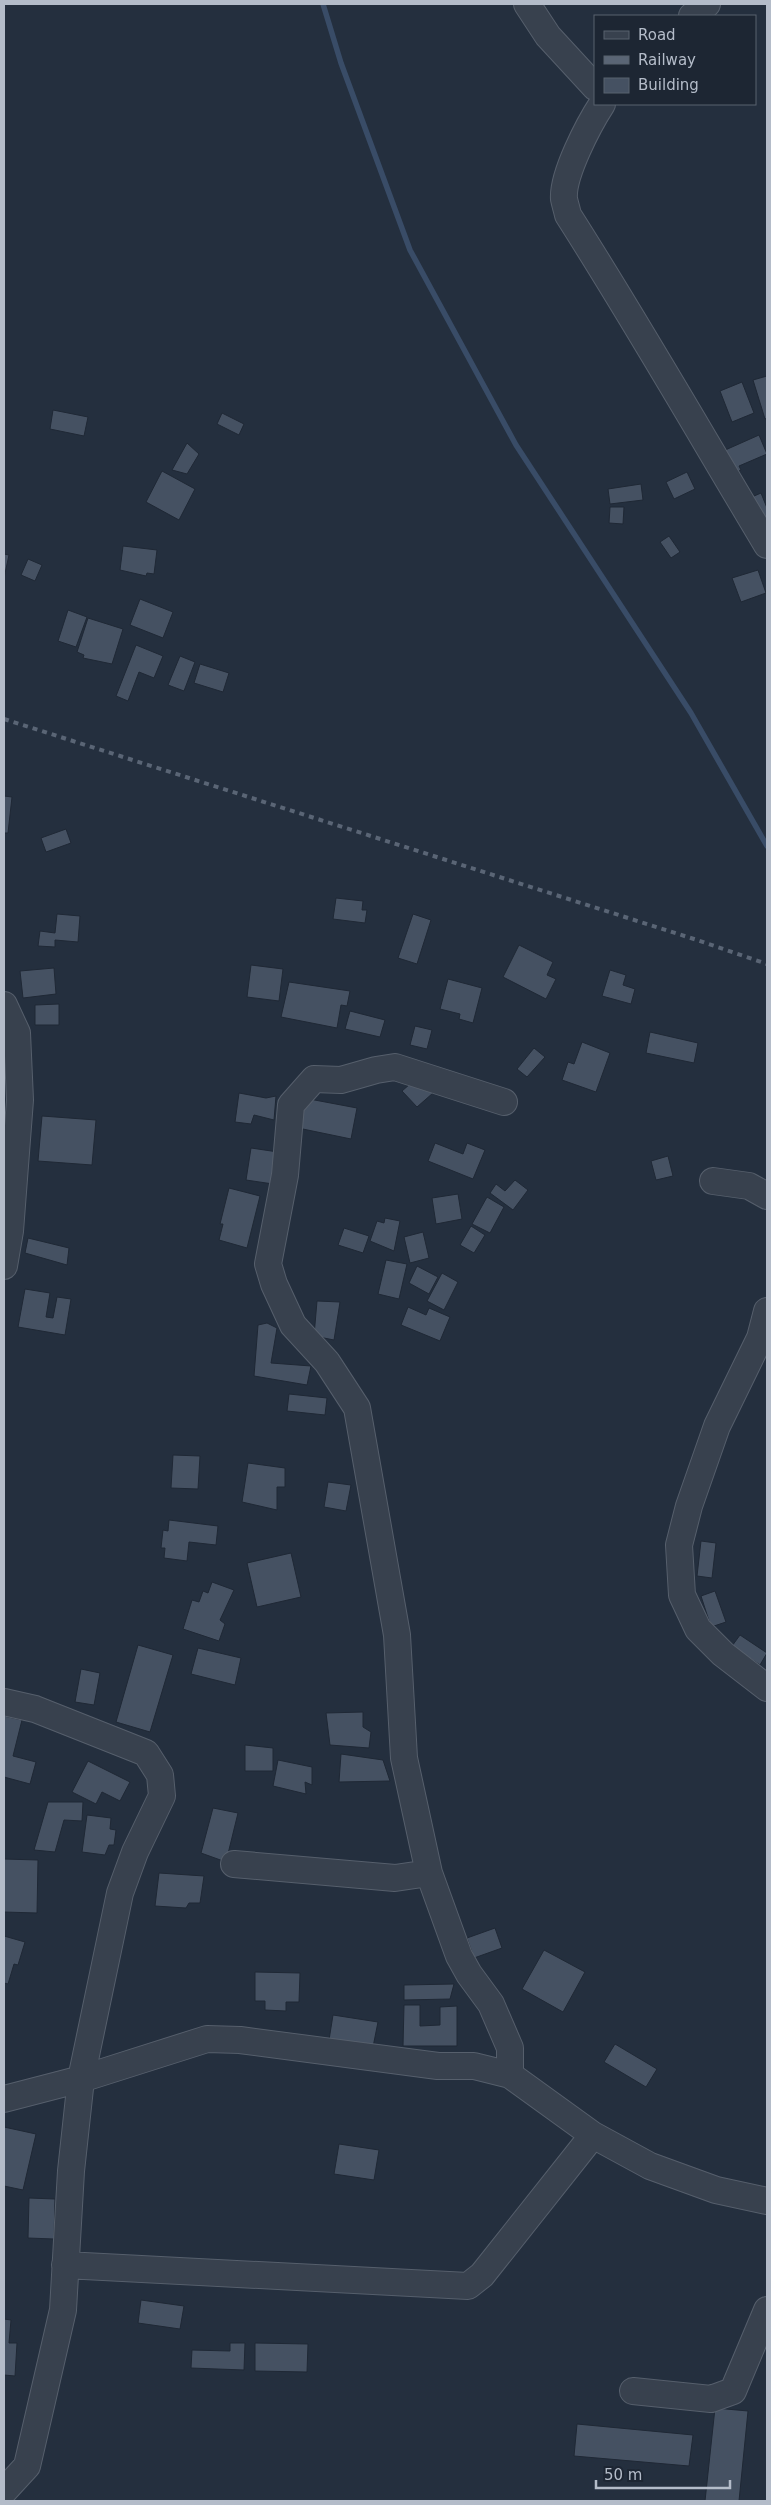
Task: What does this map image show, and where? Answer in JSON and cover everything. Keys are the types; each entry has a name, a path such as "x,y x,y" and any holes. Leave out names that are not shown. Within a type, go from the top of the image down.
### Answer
{"street":[{"path":"527,4 548,36 594,86"},
{"path":"693,15 707,4"},
{"path":"601,105 585,131 572,165 564,198 568,215 652,350 695,427 767,545"},
{"path":"4,1005 17,1033 20,1100 10,1231 4,1266"},
{"path":"504,1102 395,1067 376,1070 341,1080 314,1079 291,1105 285,1175 268,1264 274,1284 293,1325 327,1362 357,1408 397,1635 404,1758 429,1874 459,1956 469,1974 491,2004 510,2048 510,2075"},
{"path":"713,1181 749,1186 767,1196"},
{"path":"767,1311 760,1338 717,1426 689,1506 679,1546 682,1595 698,1629 723,1654 767,1688"},
{"path":"4,1702 35,1710 146,1753 160,1775 162,1796 135,1852 120,1893 81,2079 70,2171 62,2310 27,2466 4,2491"},
{"path":"234,1864 395,1878 429,1874"},
{"path":"4,2099 81,2079 207,2039 240,2040 438,2066 474,2066 510,2075 594,2135 650,2166 716,2190 767,2201"},
{"path":"65,2264 468,2286 482,2275 594,2135"},
{"path":"634,2391 710,2399 733,2391 767,2310"}],"building":[{"path":"767,376 767,418 765,419 753,380"},
{"path":"742,382 754,413 732,422 720,391"},
{"path":"53,410 88,417 84,436 50,429"},
{"path":"222,413 244,424 239,435 217,424"},
{"path":"759,435 767,454 739,466 741,470 733,474 723,451"},
{"path":"187,443 199,454 187,474 172,470"},
{"path":"162,471 195,489 179,520 146,502"},
{"path":"687,472 695,489 674,499 666,482"},
{"path":"641,484 643,500 610,504 608,489"},
{"path":"761,493 767,508 767,517 755,522 745,500"},
{"path":"610,507 624,507 623,524 609,523"},
{"path":"669,536 680,552 671,558 660,542"},
{"path":"123,546 157,550 154,574 147,573 146,576 120,570"},
{"path":"4,554 9,555 4,578"},
{"path":"28,559 42,565 35,581 21,575"},
{"path":"758,570 766,593 741,602 732,578"},
{"path":"140,599 173,612 163,638 130,625"},
{"path":"68,610 87,617 76,647 58,641"},
{"path":"88,618 123,629 112,664 83,658 84,655 77,652"},
{"path":"136,645 163,656 154,678 139,672 128,701 116,696"},
{"path":"180,656 195,662 184,691 168,685"},
{"path":"200,664 229,673 223,692 194,683"},
{"path":"4,796 12,797 8,833 4,833"},
{"path":"66,829 71,843 46,852 41,838"},
{"path":"336,898 363,901 362,910 367,910 365,923 333,919"},
{"path":"57,914 80,916 78,942 55,940 55,947 38,946 40,931 55,933"},
{"path":"413,914 431,920 417,964 398,958"},
{"path":"519,945 553,962 547,975 556,979 546,999 503,977"},
{"path":"251,965 283,969 279,1001 247,997"},
{"path":"54,968 56,994 23,998 20,971"},
{"path":"610,970 626,975 623,985 635,989 631,1004 602,996"},
{"path":"448,979 482,988 473,1023 459,1019 460,1014 440,1009"},
{"path":"289,982 350,991 347,1006 341,1005 337,1028 281,1017"},
{"path":"59,1004 59,1025 35,1025 35,1005"},
{"path":"350,1011 385,1020 380,1037 345,1029"},
{"path":"415,1026 432,1030 427,1049 410,1045"},
{"path":"650,1032 698,1043 694,1063 646,1053"},
{"path":"582,1042 610,1053 596,1092 562,1080 568,1062 574,1064"},
{"path":"534,1048 545,1057 527,1077 517,1069"},
{"path":"418,1077 433,1093 417,1107 402,1091"},
{"path":"239,1093 266,1098 276,1096 274,1120 254,1115 251,1124 235,1122"},
{"path":"304,1098 357,1108 351,1139 298,1128"},
{"path":"42,1116 96,1120 92,1165 38,1161"},
{"path":"435,1143 463,1154 467,1143 485,1150 473,1179 428,1161"},
{"path":"251,1148 278,1152 273,1184 246,1180"},
{"path":"668,1156 673,1176 656,1180 651,1161"},
{"path":"515,1180 528,1190 513,1210 490,1193 496,1184 505,1191"},
{"path":"229,1188 260,1196 247,1248 219,1240 223,1224 220,1224"},
{"path":"458,1194 462,1219 436,1224 432,1198"},
{"path":"487,1197 504,1207 490,1233 472,1224"},
{"path":"385,1218 400,1221 394,1251 370,1241 377,1221 384,1223"},
{"path":"471,1226 485,1235 474,1253 460,1245"},
{"path":"344,1228 369,1236 363,1253 338,1245"},
{"path":"423,1232 429,1258 410,1263 404,1237"},
{"path":"28,1238 69,1248 67,1265 25,1253"},
{"path":"386,1260 407,1264 399,1299 378,1294"},
{"path":"417,1266 438,1277 429,1294 409,1283"},
{"path":"442,1273 458,1282 444,1310 427,1301"},
{"path":"25,1289 50,1293 46,1317 53,1318 57,1297 71,1299 65,1335 18,1327"},
{"path":"317,1301 340,1302 334,1340 314,1336"},
{"path":"408,1307 426,1315 429,1308 450,1317 440,1341 401,1325"},
{"path":"267,1323 277,1328 271,1363 311,1366 307,1385 254,1376 258,1325"},
{"path":"289,1394 327,1398 325,1415 287,1411"},
{"path":"173,1455 200,1456 198,1489 171,1488"},
{"path":"248,1463 285,1468 285,1487 277,1487 277,1510 242,1502"},
{"path":"328,1482 351,1485 346,1511 324,1507"},
{"path":"169,1520 218,1526 216,1545 189,1542 187,1561 164,1558 165,1548 161,1548 163,1530 168,1531"},
{"path":"701,1541 716,1543 712,1578 697,1576"},
{"path":"291,1553 301,1597 257,1607 247,1563"},
{"path":"212,1582 234,1590 220,1620 225,1624 219,1641 183,1629 192,1600 199,1602 203,1591 208,1593"},
{"path":"715,1591 726,1622 711,1627 701,1596"},
{"path":"740,1635 767,1653 760,1665 732,1646"},
{"path":"138,1645 173,1655 150,1732 116,1722"},
{"path":"198,1648 241,1658 235,1685 191,1674"},
{"path":"81,1669 100,1673 94,1705 75,1702"},
{"path":"363,1712 363,1727 371,1732 369,1748 330,1745 326,1713"},
{"path":"4,1716 22,1720 13,1756 36,1762 30,1784 4,1777"},
{"path":"245,1745 273,1748 273,1771 245,1771"},
{"path":"341,1754 383,1760 390,1781 339,1782"},
{"path":"278,1760 312,1767 312,1785 305,1782 306,1794 273,1786"},
{"path":"88,1761 130,1782 120,1801 102,1792 96,1804 72,1792"},
{"path":"48,1802 83,1802 82,1821 64,1820 55,1852 34,1850"},
{"path":"213,1808 238,1813 226,1862 201,1853"},
{"path":"87,1815 111,1818 110,1829 116,1830 114,1845 109,1845 105,1855 82,1852"},
{"path":"4,1859 38,1860 37,1913 4,1912"},
{"path":"159,1873 204,1876 200,1903 189,1903 186,1908 155,1906"},
{"path":"495,1928 502,1948 474,1958 467,1938"},
{"path":"4,1936 25,1942 18,1965 14,1964 8,1984 4,1983"},
{"path":"544,1950 585,1972 563,2012 522,1989"},
{"path":"255,1972 300,1973 299,2002 286,2002 286,2011 265,2010 265,2001 255,2001"},
{"path":"454,1984 450,1999 404,2000 404,1985"},
{"path":"404,2005 420,2005 420,2026 440,2025 440,2007 457,2006 457,2046 403,2046"},
{"path":"333,2015 378,2022 373,2047 329,2040"},
{"path":"615,2044 657,2069 646,2087 604,2062"},
{"path":"4,2127 36,2134 23,2190 4,2186"},
{"path":"339,2144 379,2150 374,2180 334,2174"},
{"path":"29,2198 55,2199 54,2239 28,2238"},
{"path":"141,2300 184,2306 180,2329 138,2323"},
{"path":"4,2319 11,2320 9,2343 17,2343 15,2376 4,2375"},
{"path":"230,2343 245,2343 244,2370 191,2368 192,2350 230,2351"},
{"path":"255,2343 308,2344 307,2372 255,2371"},
{"path":"715,2408 748,2411 739,2501 705,2501"},
{"path":"577,2424 693,2435 689,2466 574,2456"}],"waterway":[{"path":"323,4 341,63 410,250 516,445 691,713 767,846"}],"railway":[{"path":"4,719 767,964"}]}
